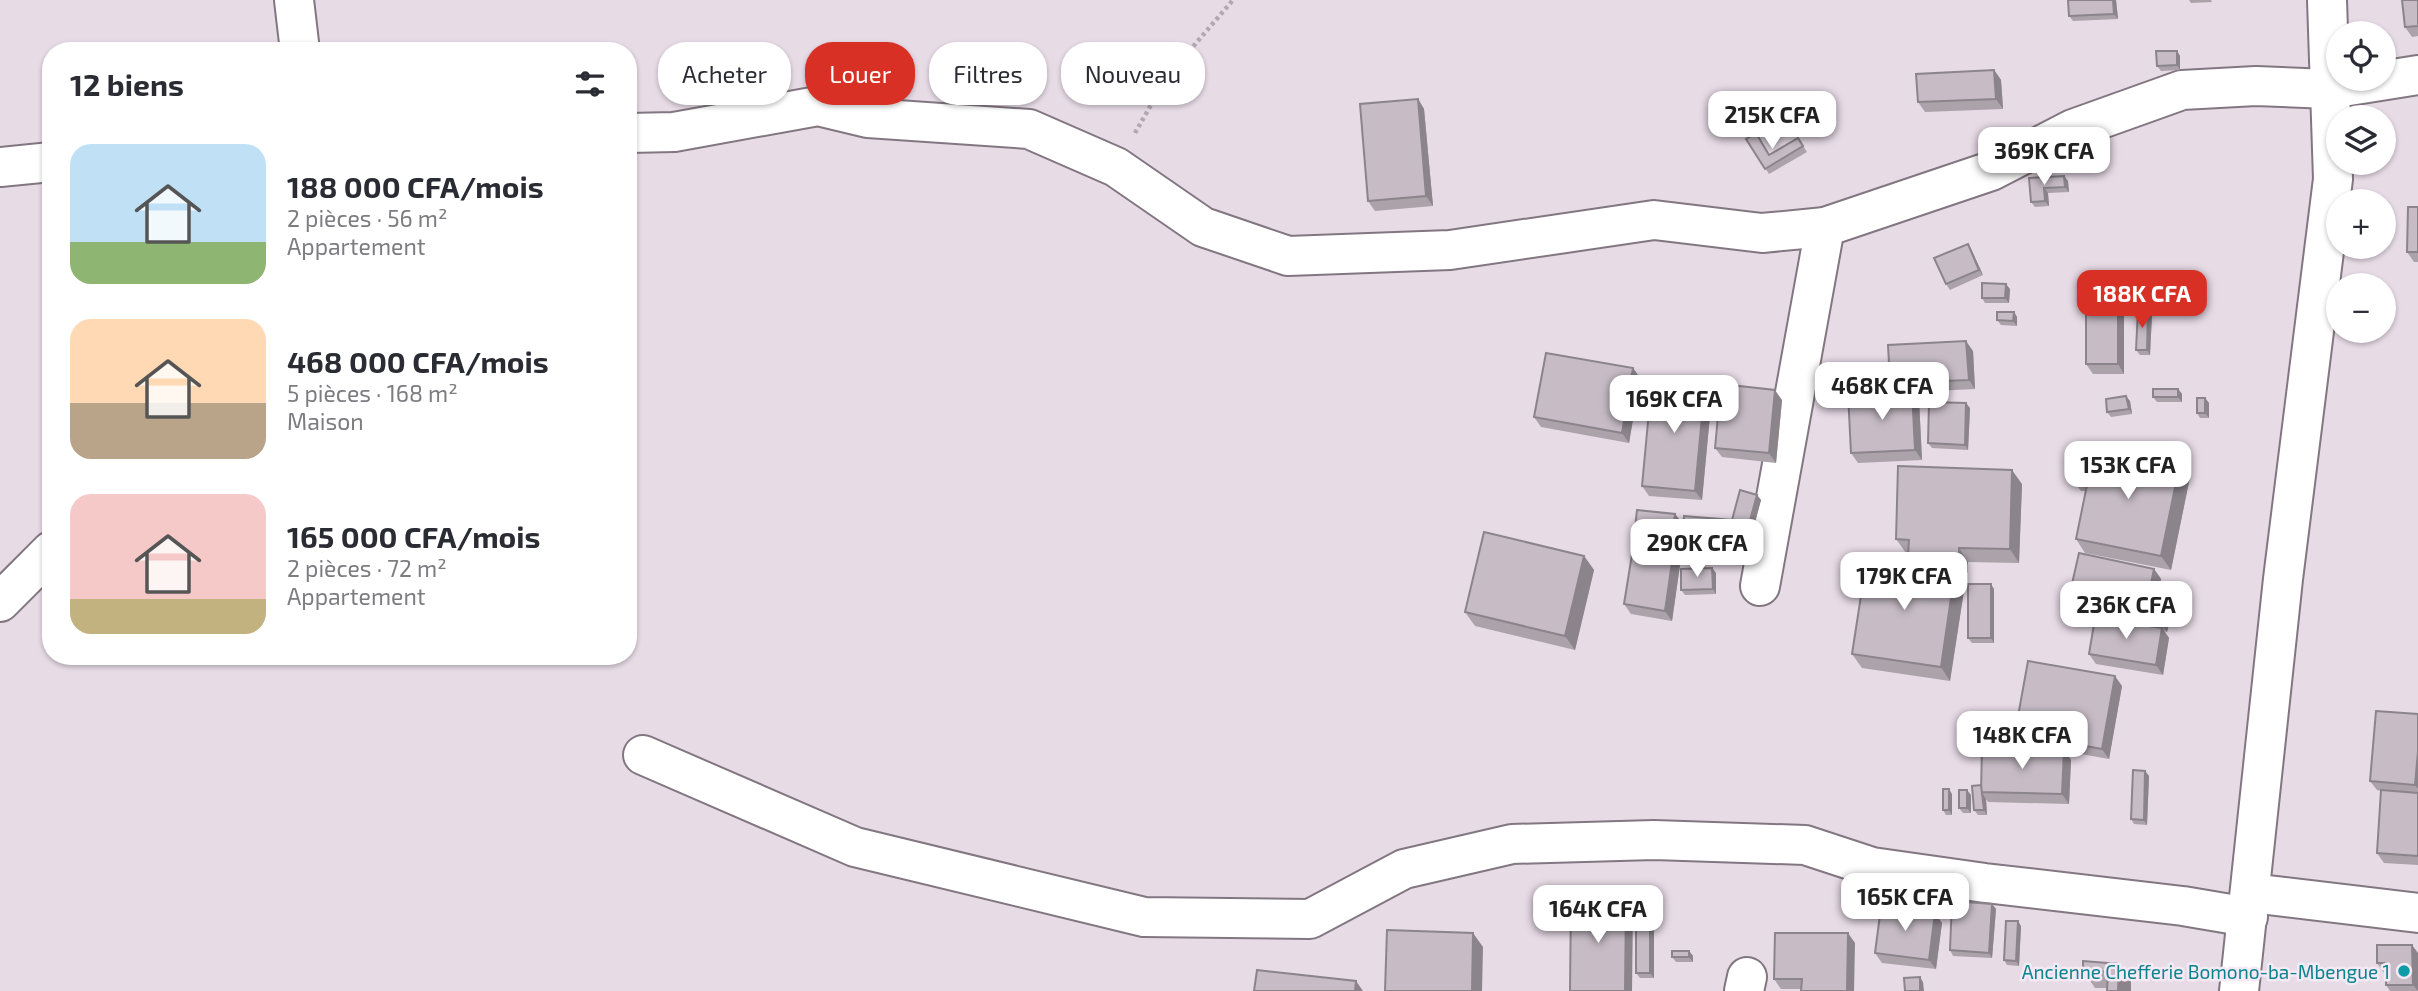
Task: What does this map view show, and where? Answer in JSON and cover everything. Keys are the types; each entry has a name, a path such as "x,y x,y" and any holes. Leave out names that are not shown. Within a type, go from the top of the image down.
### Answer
{"main road":[{"path":"294,0 299,42"},
{"path":"2327,0 2328,21"},
{"path":"2396,78 2418,75"},
{"path":"637,133 674,132 818,106 868,118 1029,129 1116,167 1203,227 1288,256 1450,250 1654,219 1762,233 1825,227 1991,171 2073,129 2182,90 2256,86 2326,89"},
{"path":"2239,991 2285,565 2333,179 2330,91"},
{"path":"0,167 42,163"},
{"path":"1760,586 1825,227"},
{"path":"0,602 42,560"},
{"path":"643,755 855,847 1144,918 1310,919 1404,869 1511,844 1654,840 1805,845 1872,867 2183,906 2249,905 2418,913"}],"path":[{"path":"1116,167 1167,77 1233,0"}],"building":[{"path":"2068,0 2113,0 2114,14 2069,16"},
{"path":"2402,0 2418,0 2418,26 2405,27"},
{"path":"2156,51 2177,51 2177,65 2157,66"},
{"path":"1994,70 1996,99 1918,102 1916,74"},
{"path":"1418,99 1426,196 1368,201 1360,104"},
{"path":"1756,133 1769,155 1798,138 1803,146 1765,169 1746,139"},
{"path":"2064,176 2065,187 2044,188 2045,201 2031,202 2029,178"},
{"path":"2408,207 2418,207 2418,252 2407,252"},
{"path":"1968,244 1979,270 1946,284 1934,258"},
{"path":"1982,283 2006,284 2005,298 1982,298"},
{"path":"2124,287 2125,298 2113,299 2113,288"},
{"path":"2086,300 2118,300 2118,364 2086,364"},
{"path":"2138,309 2148,309 2147,350 2136,350"},
{"path":"1997,312 2014,312 2013,321 1997,320"},
{"path":"1966,341 1969,380 1890,383 1888,345"},
{"path":"1546,353 1633,368 1622,433 1534,417"},
{"path":"1652,379 1705,384 1695,491 1642,486"},
{"path":"1721,384 1775,390 1769,453 1715,448"},
{"path":"2153,389 2178,389 2178,397 2153,397"},
{"path":"1912,390 1915,450 1851,453 1848,393"},
{"path":"2126,396 2129,409 2107,412 2106,399"},
{"path":"2197,398 2205,398 2205,413 2197,413"},
{"path":"1929,402 1966,403 1965,445 1928,443"},
{"path":"2095,446 2180,463 2161,556 2076,539"},
{"path":"1898,466 2012,470 2010,549 1959,548 1959,559 1908,557 1909,540 1896,539"},
{"path":"2078,475 2088,476 2086,486 2077,486"},
{"path":"1740,490 1757,495 1749,524 1732,520"},
{"path":"1637,510 1675,514 1672,540 1634,537"},
{"path":"1684,516 1732,520 1728,556 1681,553"},
{"path":"1484,532 1584,556 1565,636 1465,612"},
{"path":"1634,542 1674,548 1665,611 1624,604"},
{"path":"2079,553 2154,569 2145,613 2069,597"},
{"path":"1867,557 1955,570 1941,667 1852,654"},
{"path":"1712,568 1713,589 1681,590 1681,569"},
{"path":"1968,584 1991,584 1991,638 1968,638"},
{"path":"2158,601 2169,604 2163,626 2152,624"},
{"path":"2095,618 2162,628 2156,665 2089,654"},
{"path":"2028,661 2115,676 2102,749 2015,733"},
{"path":"2376,711 2418,714 2415,785 2370,781"},
{"path":"1982,747 2064,750 2062,794 1981,792"},
{"path":"2133,770 2145,771 2144,820 2131,819"},
{"path":"1981,785 1984,810 1974,810 1972,786"},
{"path":"1943,789 1949,789 1949,810 1943,810"},
{"path":"1959,790 1967,790 1967,808 1959,808"},
{"path":"2381,790 2418,793 2418,856 2377,853"},
{"path":"1571,899 1626,900 1625,991 1570,991"},
{"path":"1952,901 1992,904 1989,953 1950,950"},
{"path":"1881,907 1935,913 1929,960 1875,953"},
{"path":"1636,919 1650,919 1650,973 1636,973"},
{"path":"2006,921 2018,921 2016,961 2004,960"},
{"path":"1387,930 1473,933 1472,991 1385,991"},
{"path":"1775,933 1848,933 1847,991 1801,991 1802,979 1774,979"},
{"path":"2377,945 2412,945 2413,985 2386,985 2386,963 2377,963"},
{"path":"1672,951 1689,951 1689,957 1672,957"},
{"path":"2083,961 2119,964 2118,991 2107,991 2108,972 2083,970"},
{"path":"1257,970 1356,981 1355,991 1254,991"},
{"path":"1920,977 1920,991 1905,991 1904,978"}],"place":[{"name":"Ancienne Chefferie Bomono-ba-Mbengue 1","path":"2404,971"}]}
